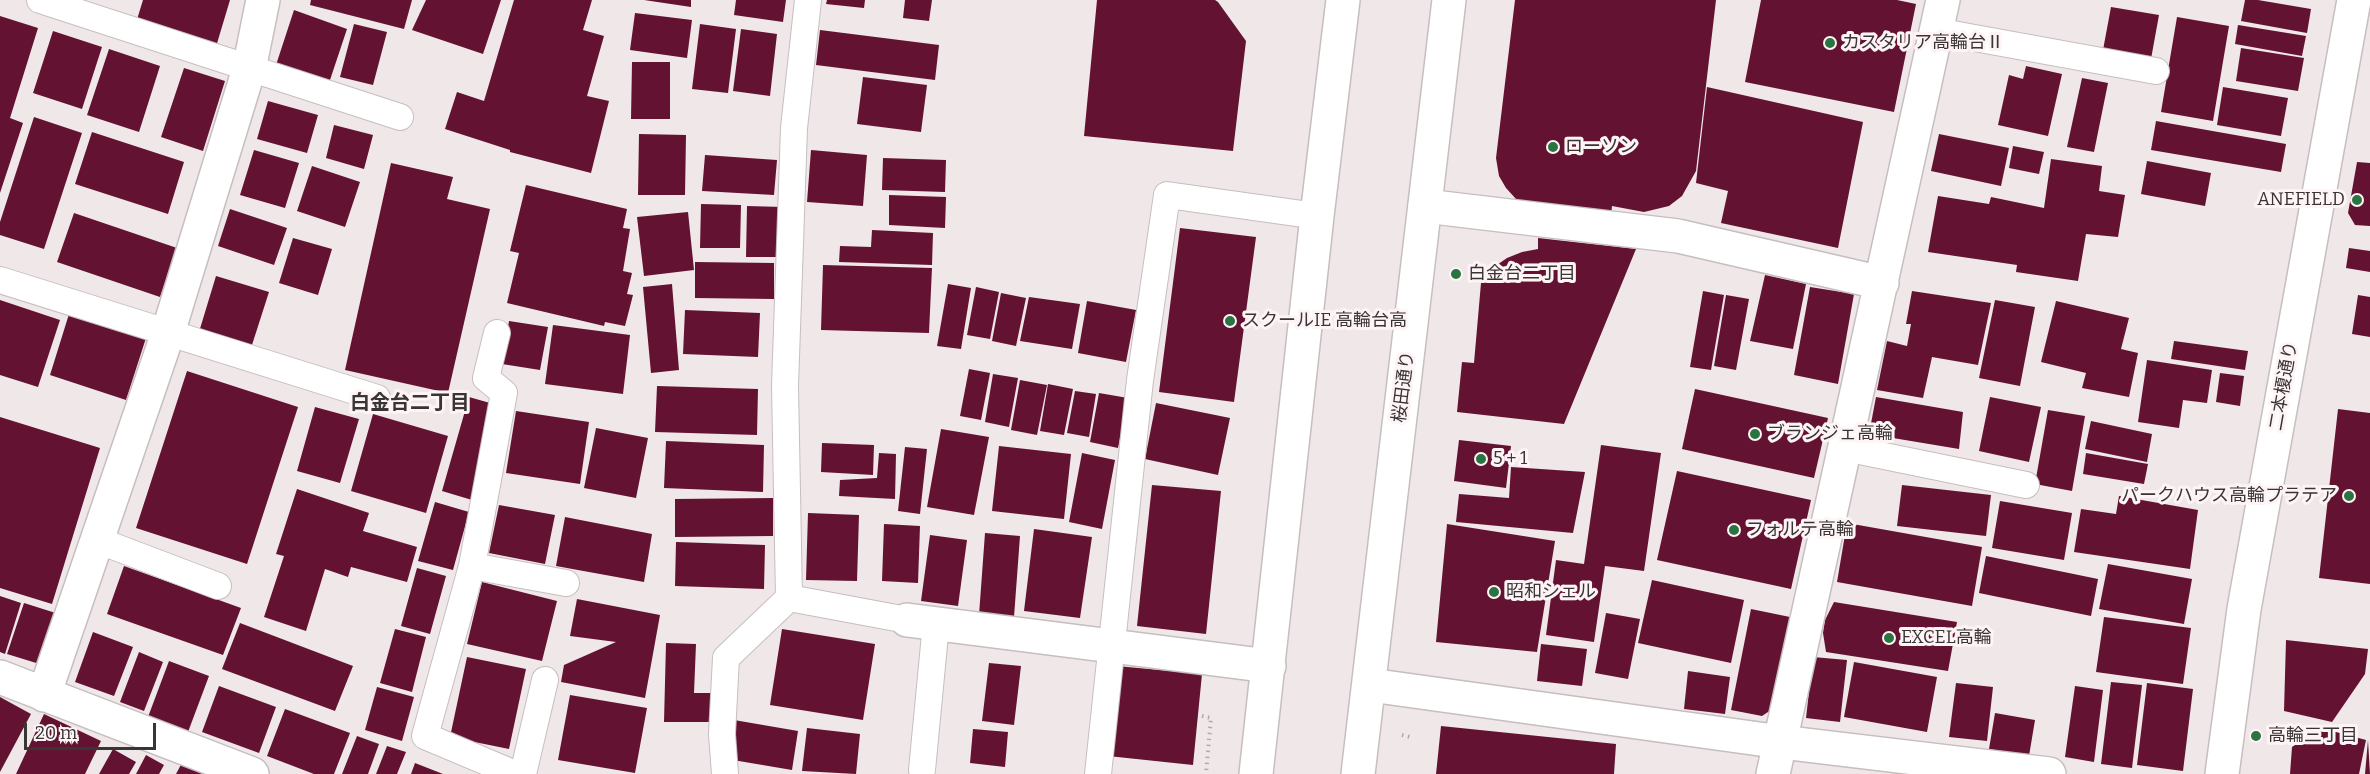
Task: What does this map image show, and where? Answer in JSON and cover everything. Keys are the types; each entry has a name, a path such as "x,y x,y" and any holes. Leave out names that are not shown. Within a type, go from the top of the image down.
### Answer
{"main road":[{"path":"44,695 168,333 249,69 263,0"},
{"path":"1257,774 1317,216 1343,0"},
{"name":"桜田通り","path":"1358,774 1449,0"},
{"name":"二本榎通り","path":"2222,774 2244,609 2354,0"},
{"path":"1773,774 1940,15"},
{"path":"1425,206 1678,236 1882,283"},
{"path":"921,622 1269,666"},
{"path":"0,676 239,772"},
{"path":"1370,685 1781,742 2049,774"}],"lane":[{"path":"40,0 400,117"},
{"path":"725,774 722,734 726,658 789,598 785,386 793,140 808,0"},
{"path":"1940,15 2156,71"},
{"path":"1098,774 1140,380 1167,195 1317,216"},
{"path":"0,280 377,398"},
{"path":"497,333 486,378 504,393 472,566 425,736 515,774"},
{"path":"1845,448 2026,485"},
{"path":"97,540 218,586"},
{"path":"472,566 566,583"},
{"path":"789,598 921,622 922,770"},
{"path":"523,774 545,680"}],"path":[{"path":"1202,716 1211,718 1206,774"}],"building":[{"path":"143,0 230,0 215,50 135,26"},
{"path":"311,0 412,0 404,29 310,5"},
{"path":"426,0 501,0 483,54 412,30"},
{"path":"514,0 592,0 583,30 604,36 587,96 609,101 591,173 510,152 510,150 445,129 457,92 484,101"},
{"path":"644,0 691,0 691,7"},
{"path":"736,0 786,0 783,22 734,15"},
{"path":"827,0 865,0 864,8 826,4"},
{"path":"905,0 932,0 929,21 903,18"},
{"path":"1097,0 1215,0 1218,2 1246,41 1233,151 1084,136"},
{"path":"1515,0 1716,0 1696,171 1682,196 1669,206 1644,212 1612,206 1611,216 1528,206 1516,199 1506,188 1499,176 1496,158"},
{"name":"カスタリア高輪台Ⅱ","path":"1761,0 1897,0 1916,4 1894,112 1745,82"},
{"path":"2245,0 2311,9 2307,33 2241,21"},
{"path":"2111,7 2159,15 2151,59 2103,50"},
{"path":"294,10 347,29 329,83 276,65"},
{"path":"635,13 692,20 687,58 630,50"},
{"path":"0,16 38,28 10,118 23,123 0,193"},
{"path":"2177,17 2229,26 2213,121 2161,112"},
{"path":"354,24 387,32 373,85 340,77"},
{"path":"700,24 736,29 728,93 692,89"},
{"path":"2238,25 2306,36 2302,56 2235,44"},
{"path":"741,29 777,34 770,96 733,91"},
{"path":"820,30 939,45 935,80 816,65"},
{"path":"53,31 102,47 82,109 33,93"},
{"path":"2241,48 2304,58 2298,91 2236,81"},
{"path":"109,49 160,66 139,132 87,115"},
{"path":"632,62 670,62 670,119 631,119"},
{"path":"2026,66 2062,74 2048,136 1998,125 2009,75 2023,79"},
{"path":"184,68 225,81 203,151 161,137"},
{"path":"863,77 927,85 921,132 857,124"},
{"path":"2082,78 2108,83 2094,152 2067,147"},
{"path":"1707,87 1863,122 1838,248 1721,223 1728,191 1696,183"},
{"path":"2223,87 2288,98 2281,136 2217,125"},
{"path":"268,101 318,115 307,153 257,139"},
{"path":"34,117 82,133 44,249 0,235 0,222"},
{"path":"2156,121 2286,144 2281,172 2151,150"},
{"path":"334,125 373,135 364,169 326,158"},
{"path":"92,132 184,162 168,214 75,184"},
{"path":"639,134 686,135 685,195 638,195"},
{"path":"1939,134 2009,148 2001,186 1931,171"},
{"path":"2013,146 2044,152 2039,174 2009,168"},
{"path":"254,150 299,163 285,208 240,195"},
{"path":"811,150 867,155 863,206 807,202"},
{"path":"705,155 777,160 774,195 702,191"},
{"path":"883,158 946,160 945,192 882,190"},
{"path":"2051,159 2102,166 2099,191 2125,195 2118,237 2086,234 2078,281 2016,272 2017,265 1928,252 1938,196 1989,204 1991,197 2044,208"},
{"path":"2147,161 2211,173 2205,206 2141,194"},
{"path":"2357,162 2370,163 2370,226 2355,225 2348,213"},
{"path":"391,163 453,177 447,199 490,209 448,393 345,370"},
{"path":"312,166 360,182 345,227 297,211"},
{"path":"526,185 627,209 623,228 630,229 623,271 632,273 627,294 633,295 625,326 605,322 604,326 507,303 519,253 510,251"},
{"path":"889,195 946,197 945,228 889,225"},
{"path":"701,204 741,205 740,248 700,248"},
{"path":"747,206 783,207 783,257 746,257"},
{"path":"230,209 287,228 274,265 218,246"},
{"path":"688,212 694,270 644,276 637,217"},
{"path":"74,213 177,248 160,297 57,262"},
{"path":"1180,228 1256,237 1234,402 1159,392"},
{"path":"872,230 933,233 932,265 839,262 840,246 871,247"},
{"path":"293,238 332,249 318,295 279,283"},
{"path":"1538,238 1636,249 1564,424 1457,412 1462,362 1474,363 1481,283 1494,267 1507,258 1538,249"},
{"path":"2349,248 2370,251 2370,272 2346,268"},
{"path":"695,262 774,263 774,299 695,298"},
{"path":"823,265 932,268 929,333 821,330"},
{"path":"1765,275 1806,284 1793,349 1750,341"},
{"path":"216,276 269,292 251,348 199,332"},
{"path":"672,284 679,370 651,373 643,287"},
{"path":"948,284 971,288 961,349 937,346"},
{"path":"976,287 999,292 990,339 967,335"},
{"path":"1810,287 1854,294 1838,384 1794,375"},
{"path":"1703,291 1724,295 1711,370 1690,367"},
{"path":"1912,291 1991,303 1978,365 1932,357 1923,398 1877,390 1887,341 1907,346 1911,324 1906,324"},
{"path":"1001,293 1026,298 1016,346 992,341"},
{"path":"1726,295 1749,299 1736,370 1714,366"},
{"path":"2358,295 2370,297 2370,337 2352,334"},
{"path":"1029,297 1080,304 1072,349 1020,341"},
{"path":"0,300 60,320 38,387 0,375"},
{"path":"1995,300 2035,307 2020,386 1979,378"},
{"path":"1087,301 1136,310 1126,362 1078,353"},
{"path":"2056,301 2129,318 2121,349 2138,353 2129,397 2082,388 2086,373 2041,362"},
{"path":"685,310 760,313 758,357 683,354"},
{"path":"69,314 146,338 126,400 50,375"},
{"path":"509,321 548,327 540,370 502,364"},
{"path":"553,325 630,335 623,394 545,384"},
{"path":"2174,341 2248,351 2245,370 2171,359"},
{"path":"2147,360 2212,370 2207,403 2183,400 2179,428 2138,422"},
{"path":"969,369 990,373 981,420 960,416"},
{"path":"187,371 298,407 247,564 136,528"},
{"path":"2220,373 2244,376 2240,406 2216,402"},
{"path":"993,374 1018,378 1009,427 985,422"},
{"path":"1020,380 1047,385 1037,435 1011,430"},
{"path":"1048,384 1073,389 1064,435 1040,431"},
{"path":"657,386 758,389 757,435 655,432"},
{"name":"ブランジェ高輪","path":"1695,389 1828,418 1814,478 1682,449"},
{"path":"1075,391 1096,394 1089,437 1067,433"},
{"path":"1099,393 1128,398 1118,448 1090,442"},
{"path":"469,397 490,403 472,500 442,491"},
{"path":"1876,397 1963,412 1959,449 1869,434"},
{"path":"1990,397 2041,407 2029,462 1979,451"},
{"path":"1156,403 1230,418 1218,475 1145,459"},
{"path":"315,407 359,419 340,483 297,471"},
{"name":"パークハウス高輪プラテア","path":"2338,409 2370,413 2370,584 2319,578"},
{"path":"2048,410 2085,416 2072,491 2035,484"},
{"path":"516,411 589,422 580,484 506,473"},
{"path":"373,414 448,436 426,513 351,491"},
{"path":"0,417 100,448 52,604 0,588"},
{"path":"2091,421 2152,434 2147,462 2085,449"},
{"path":"596,428 648,438 636,498 584,488"},
{"path":"941,429 989,437 974,515 927,507"},
{"path":"1459,440 1511,446 1506,488 1454,481"},
{"path":"666,441 764,445 763,492 664,488"},
{"path":"822,443 874,445 873,475 821,472"},
{"path":"1601,445 1661,453 1644,571 1605,566 1594,642 1546,635 1556,560 1584,564"},
{"path":"999,446 1071,454 1064,519 992,511"},
{"path":"905,447 927,449 920,514 898,511"},
{"path":"879,453 896,454 895,499 839,496 840,480 877,478"},
{"path":"1082,453 1115,460 1102,529 1069,522"},
{"path":"2086,453 2148,464 2144,484 2083,474"},
{"path":"1511,467 1585,472 1573,533 1456,522 1459,494 1509,498"},
{"name":"フォルテ高輪","path":"1677,471 1811,500 1791,589 1657,560"},
{"path":"1152,485 1221,491 1206,634 1137,626"},
{"path":"1902,485 1991,495 1986,536 1897,526"},
{"path":"297,489 369,513 363,531 417,547 407,582 351,567 348,577 325,569 306,631 264,617 284,556 276,554"},
{"path":"2119,496 2198,510 2190,569 2074,552 2081,509 2116,514"},
{"path":"773,498 773,536 675,537 675,499"},
{"path":"2000,501 2072,513 2064,560 1992,548"},
{"path":"435,502 469,512 453,570 418,561"},
{"path":"499,505 555,515 545,564 489,553"},
{"path":"808,513 859,515 857,581 806,580"},
{"path":"565,517 652,534 644,582 556,566"},
{"path":"1847,523 1982,547 1972,606 1837,582"},
{"path":"884,524 920,526 918,583 882,581"},
{"name":"昭和シェル","path":"1447,524 1555,541 1537,652 1436,642"},
{"path":"1034,529 1092,537 1080,618 1024,611"},
{"path":"985,533 1020,536 1014,617 979,615"},
{"path":"930,535 967,540 958,606 921,601"},
{"path":"676,542 765,545 764,589 675,586"},
{"path":"1986,556 2098,579 2091,616 1979,593"},
{"path":"2108,564 2192,579 2184,624 2099,609"},
{"path":"124,566 241,608 223,655 107,614"},
{"path":"417,568 446,576 430,634 401,626"},
{"path":"1652,580 1744,600 1731,663 1638,643"},
{"path":"482,582 557,601 542,661 467,644"},
{"path":"0,596 21,603 5,654 0,652"},
{"path":"577,599 660,615 645,698 561,682 564,665 616,642 570,636"},
{"name":"EXCEL高輪","path":"1834,602 1957,622 1948,671 1826,652 1823,633 1825,620"},
{"path":"24,603 62,615 46,666 7,654"},
{"path":"1751,609 1790,617 1771,710 1762,716 1731,710"},
{"path":"1606,613 1640,619 1628,679 1595,673"},
{"path":"2104,617 2191,628 2183,684 2096,672"},
{"path":"240,623 353,666 335,711 222,669"},
{"path":"395,629 426,637 412,692 380,683"},
{"path":"782,629 875,644 863,720 770,705"},
{"path":"93,632 133,647 114,696 75,682"},
{"path":"2286,640 2368,649 2365,674 2332,722 2284,711"},
{"path":"666,643 696,644 694,693 716,693 716,722 664,722"},
{"path":"1541,644 1587,649 1582,686 1537,681"},
{"path":"139,652 163,662 144,711 120,702"},
{"path":"467,657 526,669 509,749 450,737"},
{"path":"1813,657 1847,660 1840,722 1806,718"},
{"path":"169,661 209,676 188,732 148,717"},
{"path":"1854,662 1937,677 1927,732 1844,717"},
{"path":"989,663 1021,666 1014,725 982,721"},
{"path":"1117,666 1202,674 1193,765 1108,756"},
{"path":"1688,671 1730,677 1725,714 1684,709"},
{"path":"2111,682 2142,685 2132,768 2101,764"},
{"path":"1956,683 1993,687 1987,741 1949,737"},
{"path":"2147,683 2193,689 2183,771 2137,765"},
{"path":"219,686 276,707 259,753 202,732"},
{"path":"2075,686 2103,690 2094,762 2065,757"},
{"path":"377,687 414,697 402,741 365,730"},
{"path":"570,695 647,708 635,773 558,760"},
{"path":"0,697 31,714 0,772"},
{"path":"285,709 350,733 334,774 314,774 267,756"},
{"path":"1995,713 2035,720 2029,756 1989,749"},
{"path":"44,714 101,741 85,774 16,774"},
{"path":"734,720 798,731 792,770 727,759"},
{"path":"1441,726 1616,744 1614,774 1436,774"},
{"path":"807,728 860,734 856,774 802,771"},
{"path":"2321,728 2366,740 2359,774 2290,774 2292,747"},
{"path":"973,729 1008,732 1005,767 970,763"},
{"path":"357,736 379,744 368,774 342,774"},
{"path":"2368,740 2370,774 2365,774"},
{"path":"387,746 406,752 397,774 376,774"},
{"path":"113,749 136,762 129,774 99,774"},
{"path":"146,755 164,765 159,774 136,774"},
{"path":"185,757 217,774 176,774"},
{"path":"415,763 443,774 411,774"}],"place":[{"name":"カスタリア高輪台Ⅱ","path":"1830,43"},
{"name":"ローソン","path":"1553,147"},
{"name":"ANEFIELD","path":"2357,200"},
{"name":"白金台二丁目","path":"1456,274"},
{"name":"スクールIE 高輪台高","path":"1230,321"},
{"name":"ブランジェ高輪","path":"1755,434"},
{"name":"5 + 1","path":"1481,459"},
{"name":"パークハウス高輪プラテア","path":"2349,496"},
{"name":"フォルテ高輪","path":"1734,530"},
{"name":"昭和シェル","path":"1494,592"},
{"name":"EXCEL高輪","path":"1889,638"},
{"name":"高輪三丁目","path":"2256,736"}],"district":[{"name":"白金台二丁目","path":"410,403"}]}
